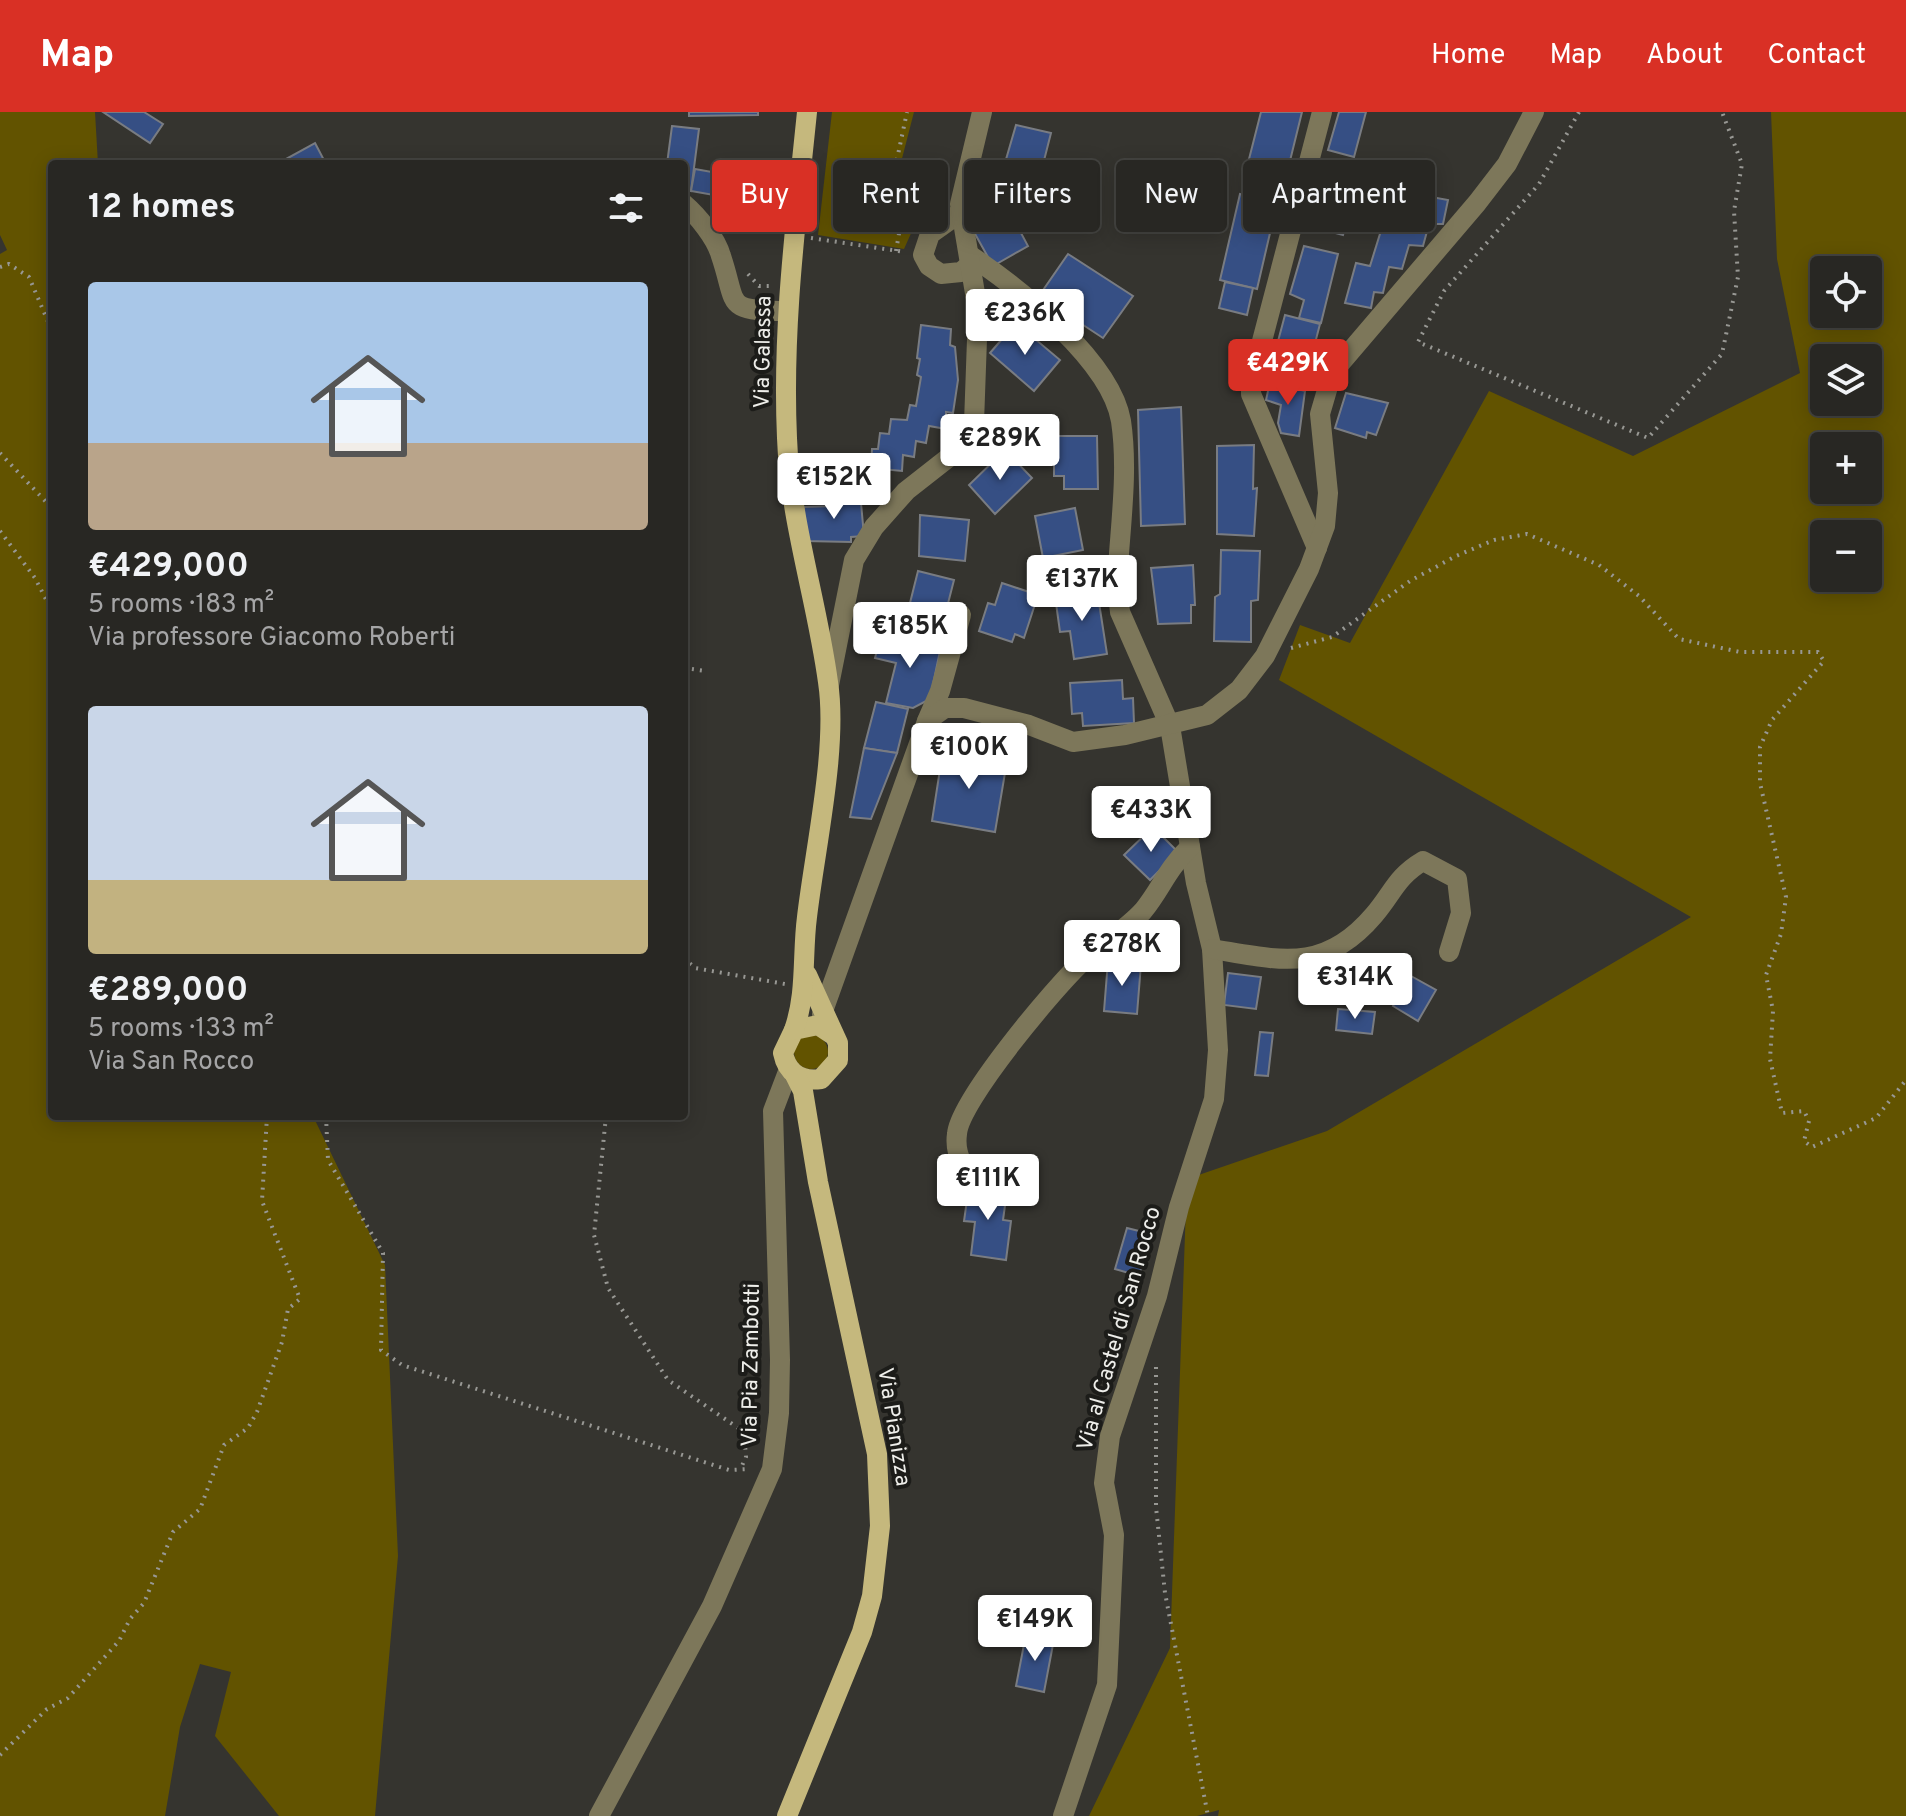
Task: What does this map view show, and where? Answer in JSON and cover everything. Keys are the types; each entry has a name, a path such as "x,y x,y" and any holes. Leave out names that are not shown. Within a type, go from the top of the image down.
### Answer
{"main road":[{"name":"Via Galassa","path":"794,1030 805,975 807,920 830,732 829,685 796,525 787,440 787,311 807,112"},
{"name":"Via Galassa","path":"805,975 833,1035"},
{"path":"794,1030 818,1025 833,1035"},
{"name":"Via Pianizza","path":"787,1816 862,1632 872,1596 880,1526 877,1454 818,1182 803,1091 792,1072 785,1044 794,1030"},
{"name":"Via Pianizza","path":"810,1130 839,1051 833,1035"},
{"path":"792,1072 812,1080 828,1075"}],"street":[{"path":"829,685 854,560 874,527 906,491 957,451 974,423 978,311 960,195 982,112"},
{"path":"1317,548 1251,394 1251,383 1322,112"},
{"path":"927,721 945,708 964,708 1029,725 1073,742 1170,726 1207,715 1226,703 1265,656 1325,526 1328,493 1320,414 1332,373 1477,203 1507,164 1534,112"},
{"path":"688,208 721,253 730,295 739,305 750,310 787,311"},
{"path":"961,212 930,234 923,255 929,266 941,274 961,272 972,260"},
{"name":"Via al Castel di San Rocco","path":"972,260 1071,337 1115,402 1122,434 1117,587 1120,612 1170,726 1190,847 1212,949 1218,1050 1214,1099 1179,1207 1157,1296 1110,1436 1104,1483 1114,1535 1107,1685 1063,1816"},
{"path":"822,1014 940,691 961,615"},
{"path":"965,1170 958,1154 956,1132 965,1112 1001,1058 1080,963 1143,911 1162,878 1190,847"},
{"path":"1212,949 1300,962 1344,946 1375,914 1402,873 1423,861 1457,879 1461,913 1449,952"},
{"path":"805,975 841,958"},
{"name":"Via Pia Zambotti","path":"599,1816 712,1606 772,1469 779,1413 780,1360 773,1111 792,1072"}],"path":[{"path":"896,251 907,187 892,183 907,112"},
{"path":"1579,112 1539,184 1444,291 1418,342 1648,438 1722,354 1738,277 1734,211 1742,164 1722,112"},
{"path":"866,247 905,252"},
{"path":"0,267 9,264 29,277 48,322"},
{"path":"0,453 48,504"},
{"path":"0,531 35,578 48,603"},
{"path":"1265,656 1332,637 1421,574 1494,540 1527,534 1599,565 1639,596 1679,639 1740,652 1818,652 1824,661 1772,720 1760,747 1760,783 1786,897 1781,934 1766,975 1773,1011 1770,1059 1776,1092 1782,1113 1804,1111 1809,1121 1804,1141 1812,1147 1876,1118 1906,1080"},
{"path":"688,669 706,671"},
{"path":"688,962 695,968 805,975"},
{"path":"0,1755 47,1709 68,1698 119,1641 130,1619 144,1603 173,1532 200,1509 224,1445 248,1428 257,1412 263,1386 282,1342 288,1309 300,1299 262,1201 267,1120"},
{"path":"326,1120 328,1160 383,1253 381,1350 402,1365 729,1470 772,1469"},
{"path":"606,1120 594,1235 608,1288 668,1380 744,1432 746,1457 740,1470"},
{"path":"1156,1354 1156,1492 1165,1593 1208,1816"}],"shaded area":[{"path":"0,112 95,112 98,160 48,160 48,1120 315,1120 385,1265 398,1556 375,1816 279,1816 215,1736 231,1672 200,1664 180,1727 165,1816 0,1816 0,254 7,250 0,235"},
{"path":"832,112 914,112 902,160 833,160 833,232 912,232 904,249 818,235"},
{"path":"1771,112 1906,112 1906,1816 1218,1816 1219,1810 1197,1816 1089,1816 1170,1648 1187,1179 1327,1131 1691,917 1279,680 1300,625 1350,643 1489,391 1633,456 1800,373 1777,259"},
{"path":"811,1035 823,1040 828,1052 823,1064 811,1069 799,1064 794,1052 799,1040"}],"building":[{"path":"103,112 144,112 163,124 150,143"},
{"path":"689,112 758,112 758,115 689,116"},
{"path":"1261,112 1302,112 1290,160 1249,160"},
{"path":"1339,112 1366,112 1354,157 1328,150"},
{"path":"1016,125 1051,133 1044,160 1006,160"},
{"path":"672,126 699,129 691,191 688,191 688,160 668,160"},
{"path":"315,143 324,160 284,160"},
{"path":"695,169 712,172 712,195 691,191"},
{"path":"1240,194 1243,195 1243,232 1270,232 1257,289 1220,280"},
{"path":"1435,198 1448,200 1443,224 1435,224"},
{"path":"974,232 1020,232 1028,246 993,266"},
{"path":"1381,232 1427,232 1423,246 1409,245 1402,269 1389,267 1383,293 1374,292 1371,308 1345,303 1356,263 1370,266"},
{"path":"1304,246 1338,254 1321,323 1299,318 1304,300 1290,294"},
{"path":"1068,254 1133,296 1103,338 1039,296"},
{"path":"1225,282 1253,288 1247,315 1219,308"},
{"path":"1285,315 1320,324 1308,370 1273,360"},
{"path":"1016,323 1060,360 1034,391 990,353"},
{"path":"921,325 951,329 950,345 955,347 958,380 953,413 946,412 946,429 929,426 926,443 916,441 914,457 903,455 902,471 871,468 872,449 878,449 880,433 889,434 891,419 907,420 910,405 916,406 921,377 917,375 920,359 917,358"},
{"path":"1270,382 1305,391 1299,436 1281,433 1278,423 1281,405 1266,400"},
{"path":"1346,393 1388,403 1376,435 1367,432 1366,438 1335,428"},
{"path":"1181,407 1185,524 1141,526 1138,410"},
{"path":"1054,436 1097,436 1098,489 1064,489 1064,476 1054,476"},
{"path":"1254,445 1253,489 1257,488 1254,536 1217,534 1217,446"},
{"path":"1005,450 1032,478 995,514 969,485"},
{"path":"848,493 849,504 861,503 864,536 851,537 851,542 805,541 804,507 833,506 833,494"},
{"path":"1075,508 1083,550 1043,558 1035,516"},
{"path":"920,515 969,520 965,561 919,556"},
{"path":"1221,550 1260,551 1258,600 1251,601 1251,642 1214,641"},
{"path":"1193,565 1195,605 1191,605 1191,623 1158,624 1151,568"},
{"path":"918,571 954,580 944,619 908,611"},
{"path":"1002,583 1038,595 1024,638 1015,634 1012,642 979,631 988,603 995,605"},
{"path":"1097,590 1107,654 1074,659 1070,631 1060,632 1055,596"},
{"path":"881,635 941,646 930,699 913,708 886,703 896,663 875,658"},
{"path":"1122,680 1123,699 1133,698 1134,723 1083,726 1082,713 1072,714 1070,683"},
{"path":"876,702 908,709 897,753 864,748"},
{"path":"864,748 897,753 871,819 850,817"},
{"path":"943,750 1007,761 995,832 932,821"},
{"path":"1153,827 1178,852 1150,880 1124,855"},
{"path":"1108,961 1141,964 1137,1014 1104,1011"},
{"path":"1228,973 1261,977 1256,1009 1224,1005"},
{"path":"1318,974 1350,978 1346,1003 1315,999"},
{"path":"1411,976 1436,990 1418,1021 1393,1006"},
{"path":"1338,1009 1375,1012 1372,1034 1336,1030"},
{"path":"1260,1032 1273,1033 1268,1076 1255,1075"},
{"path":"969,1186 1007,1191 1003,1220 1011,1221 1006,1260 971,1255 975,1222 964,1221"},
{"path":"1127,1228 1151,1234 1139,1276 1115,1269"},
{"path":"1026,1634 1054,1639 1044,1692 1016,1686"}]}
